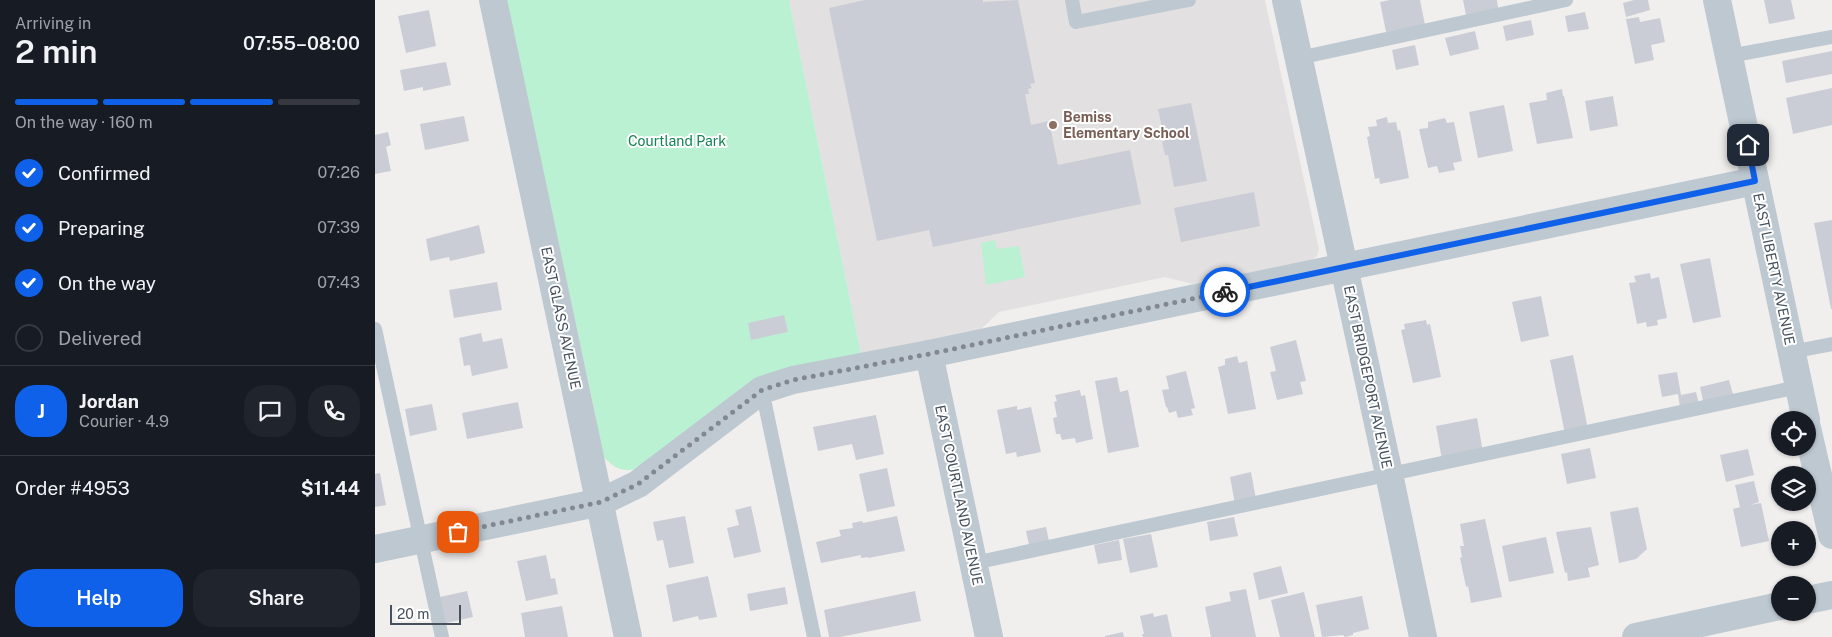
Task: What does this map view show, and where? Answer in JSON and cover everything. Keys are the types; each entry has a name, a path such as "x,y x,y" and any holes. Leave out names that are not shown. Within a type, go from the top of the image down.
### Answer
{"street":[{"name":"EAST GLASS AVENUE","path":"493,0 601,502 628,637"},
{"name":"EAST BRIDGEPORT AVENUE","path":"1286,0 1423,637"},
{"name":"EAST LIBERTY AVENUE","path":"1717,0 1804,411"},
{"path":"375,549 601,502 638,484 762,390 793,380 929,354 1755,181"},
{"name":"EAST COURTLAND AVENUE","path":"929,354 989,637"},
{"path":"1814,456 1832,535"},
{"path":"1816,598 1832,595"},
{"path":"1636,637 1771,608"}],"lane":[{"path":"1072,0 1076,22 1189,0"},
{"path":"1299,58 1566,0"},
{"path":"1729,56 1832,37"},
{"path":"375,329 442,637"},
{"path":"1791,352 1832,344"},
{"path":"974,563 1798,387"},
{"path":"762,390 814,637"}],"shaded area":[{"name":"Bemiss Elementary School","path":"789,0 1265,0 1319,249 1317,256 1311,261 1192,284 1165,277 999,312 981,329 861,354"}],"green space":[{"name":"Courtland Park","path":"506,0 789,0 861,354 646,467 623,470 608,462 596,450 595,413"},
{"path":"995,240 997,249 1019,246 1025,277 986,285 981,243"}],"building":[{"path":"865,0 983,0 983,2 1018,0 1035,83 1030,84 1032,88 1028,89 1029,94 1025,94 1031,125 1049,121 1058,165 1130,150 1141,204 933,247 929,230 877,241 829,8"},
{"path":"1420,0 1425,25 1386,32 1380,2"},
{"path":"1463,0 1497,0 1499,14 1467,20"},
{"path":"1634,0 1648,0 1650,10 1626,17 1623,3"},
{"path":"1764,0 1791,0 1795,19 1769,24"},
{"path":"429,10 436,46 406,53 398,16"},
{"path":"1585,12 1589,29 1568,32 1565,16"},
{"path":"1639,17 1640,22 1660,18 1665,42 1651,45 1654,60 1635,64 1626,19"},
{"path":"1531,20 1534,35 1506,41 1503,26"},
{"path":"1475,31 1479,49 1450,56 1445,38"},
{"path":"1415,45 1419,65 1396,70 1392,50"},
{"path":"1832,51 1832,74 1786,83 1782,61"},
{"path":"446,62 451,85 423,91 423,87 404,91 400,70"},
{"path":"1832,88 1832,125 1793,134 1786,98"},
{"path":"1562,89 1573,138 1537,144 1529,103 1547,100 1546,93"},
{"path":"1613,96 1618,126 1590,131 1585,101"},
{"path":"1191,103 1207,181 1174,187 1168,155 1165,155 1162,142 1165,141 1158,109"},
{"path":"1504,105 1513,151 1478,158 1469,112"},
{"path":"464,116 469,141 425,150 420,124"},
{"path":"1387,117 1388,123 1396,122 1398,131 1400,130 1409,178 1380,184 1379,178 1375,179 1367,137 1370,136 1368,127 1377,126 1376,120"},
{"path":"1445,118 1447,123 1454,122 1462,161 1453,163 1455,170 1439,173 1437,166 1428,168 1419,129 1428,128 1428,122"},
{"path":"388,132 391,145 386,147 391,171 375,174 375,135"},
{"path":"1254,192 1260,226 1181,242 1174,208"},
{"path":"1832,220 1832,309 1831,309 1814,223"},
{"path":"479,225 485,253 450,261 449,257 430,261 426,239"},
{"path":"1710,258 1721,317 1693,323 1680,264"},
{"path":"1650,273 1651,279 1659,277 1667,318 1657,320 1658,325 1647,327 1646,322 1637,324 1629,283 1636,282 1634,276"},
{"path":"497,282 502,310 454,318 449,290"},
{"path":"1541,296 1549,336 1521,342 1512,302"},
{"path":"784,315 788,332 751,340 748,323"},
{"path":"1426,320 1427,325 1430,324 1441,377 1413,383 1401,330 1405,329 1404,324"},
{"path":"481,333 483,342 502,338 508,368 472,376 470,365 464,366 459,338"},
{"path":"1296,340 1306,381 1300,382 1303,394 1277,400 1270,372 1276,371 1270,347"},
{"path":"1573,355 1588,429 1565,434 1550,360"},
{"path":"1237,356 1239,363 1247,361 1256,409 1228,414 1218,367 1225,365 1225,359"},
{"path":"1186,371 1195,408 1191,409 1193,415 1178,418 1176,411 1169,413 1162,390 1169,389 1166,376"},
{"path":"1677,372 1681,395 1696,392 1699,404 1680,407 1678,394 1662,397 1658,375"},
{"path":"1117,377 1120,392 1128,390 1139,447 1108,453 1095,381"},
{"path":"1729,380 1734,398 1704,405 1700,387"},
{"path":"1080,390 1081,396 1085,395 1093,439 1076,443 1075,438 1062,440 1060,434 1056,434 1053,418 1057,417 1054,402 1057,401 1055,395"},
{"path":"518,402 523,428 467,439 462,413"},
{"path":"432,404 437,430 410,436 405,409"},
{"path":"1017,406 1017,410 1031,407 1041,452 1017,457 1016,452 1006,454 997,410"},
{"path":"876,415 884,454 856,460 852,444 818,451 813,427"},
{"path":"1477,418 1483,452 1442,460 1436,426"},
{"path":"1590,448 1596,478 1567,484 1561,454"},
{"path":"1748,449 1754,475 1726,482 1720,455"},
{"path":"887,468 895,506 867,512 859,474"},
{"path":"1251,472 1256,499 1235,504 1230,477"},
{"path":"380,473 386,505 375,507 375,474"},
{"path":"1754,481 1759,502 1750,505 1761,503 1769,541 1741,547 1733,509 1740,507 1735,485"},
{"path":"751,506 761,552 734,558 727,528 739,525 735,510"},
{"path":"1638,507 1647,549 1636,559 1619,563 1610,512"},
{"path":"685,516 694,563 669,568 663,540 657,541 653,522"},
{"path":"897,516 905,551 868,558 861,558 861,555 821,563 816,542 841,536 839,530 853,528 852,523 862,521 863,523"},
{"path":"1234,517 1238,536 1210,541 1207,522"},
{"path":"1485,519 1502,597 1471,603 1460,558 1462,557 1460,546 1464,546 1460,524"},
{"path":"1046,527 1049,541 1029,545 1026,531"},
{"path":"1591,527 1599,565 1588,568 1590,577 1568,581 1556,532"},
{"path":"1151,534 1158,567 1130,573 1123,539"},
{"path":"1546,537 1554,573 1509,582 1502,546"},
{"path":"1119,540 1122,560 1098,564 1094,545"},
{"path":"546,555 551,579 555,578 558,594 526,601 517,561"},
{"path":"1281,566 1288,593 1259,600 1253,573"},
{"path":"708,576 717,617 699,620 698,616 673,622 666,585"},
{"path":"785,587 788,604 750,611 747,594"},
{"path":"1246,589 1256,637 1211,637 1205,607 1231,601 1229,592"},
{"path":"467,591 473,617 446,623 440,597"},
{"path":"915,591 921,621 840,637 829,637 824,610"},
{"path":"1304,592 1315,637 1280,637 1271,600"},
{"path":"1362,596 1369,629 1345,637 1343,635 1322,637 1316,605"},
{"path":"562,606 568,637 525,637 521,613"},
{"path":"1153,613 1154,617 1167,614 1172,637 1143,637 1140,616"},
{"path":"1123,632 1124,637 1105,637 1105,636"}],"way so far":[{"path":"458,532 601,502 638,484 762,390 793,380 929,354 1225,292"}],"place":[{"name":"Bemiss Elementary School","path":"1053,125"}],"route":[{"path":"1225,292 1755,181 1748,145"}]}
